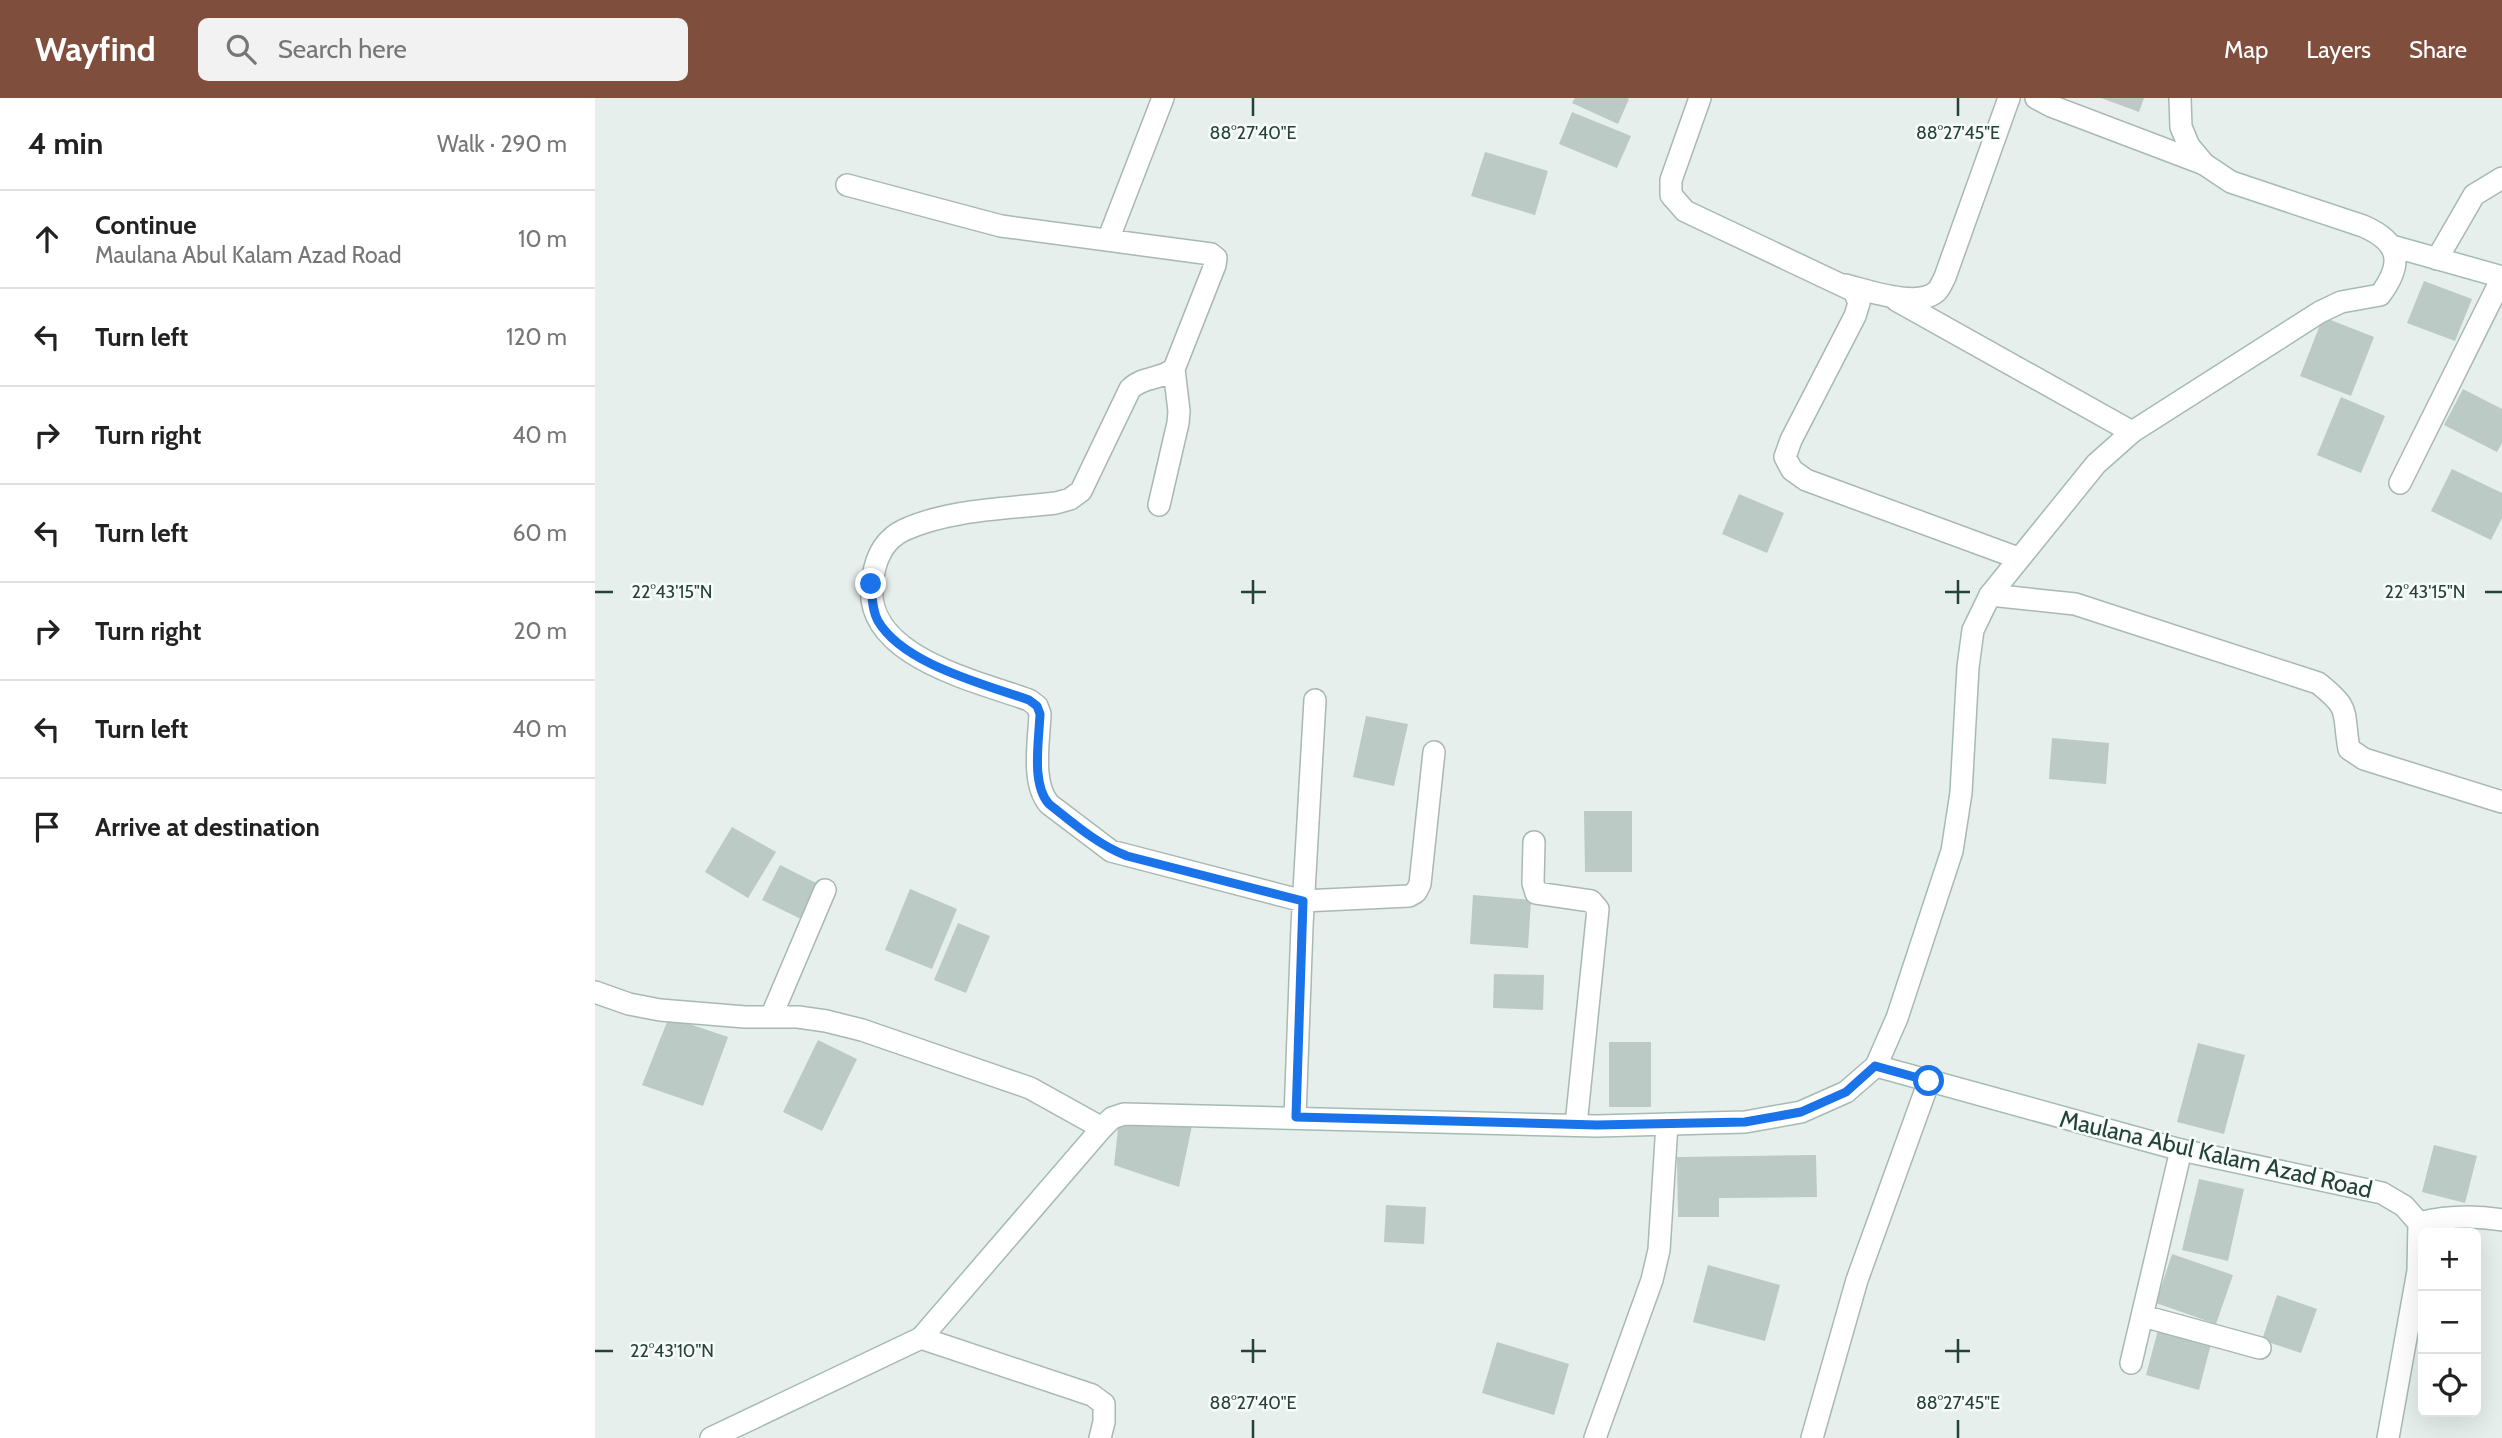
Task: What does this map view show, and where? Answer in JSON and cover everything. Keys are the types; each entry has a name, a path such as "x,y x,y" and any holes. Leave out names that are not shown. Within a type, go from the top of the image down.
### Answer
{"street":[{"path":"1108,240 1163,98"},
{"path":"1700,98 1671,180 1671,195 1685,211 1844,285 1854,291 1859,303 1855,316 1791,440 1785,457 1792,470 1806,480 2018,558"},
{"path":"1844,285 1896,298 1923,299 1936,292 1945,277 2009,98"},
{"path":"711,1438 921,1338 1102,1128 1112,1118 1124,1114 1576,1125 1745,1122 1801,1112 1846,1092 1875,1066 1897,1018 1952,851 1961,793 1968,667 1973,630 1990,595 2096,464 2132,432 2320,312 2341,302 2379,295 2391,279 2396,260 2392,246 2381,234 2231,182 2204,164 2036,98"},
{"path":"2180,98 2181,127 2189,145 2204,164"},
{"path":"2437,259 2474,195 2502,178"},
{"path":"847,185 1001,226 1211,254 1216,258 1174,369 1178,423 1159,505"},
{"path":"2392,246 2502,277 2400,483"},
{"path":"1886,295 2132,432"},
{"path":"1174,369 1144,379 1130,389 1081,491 1070,499 944,517 902,531 885,544 876,561 871,584 877,619 887,634 912,653 939,667 1029,700 1037,706 1040,714 1038,784 1041,796 1101,844 1127,856 1303,901 1409,896 1416,892 1420,884 1434,752"},
{"path":"1990,595 2075,604 2318,683 2336,698 2346,711 2349,749 2364,759 2502,802"},
{"path":"1296,1117 1301,926 1315,700"},
{"path":"1534,842 1533,883 1536,893 1591,901 1598,909 1576,1125"},
{"path":"771,1017 825,890"},
{"path":"595,992 629,1004 660,1010 826,1021 934,1053 1030,1088 1102,1128"},
{"name":"Maulana Abul Kalam Azad Road","path":"1875,1066 2181,1150 2382,1193 2404,1206 2419,1223"},
{"path":"1812,1438 1857,1280 1929,1081"},
{"path":"1595,1438 1643,1311 1655,1270 1659,1250 1667,1124"},
{"path":"2131,1363 2181,1150"},
{"path":"2388,1438 2418,1271 2419,1223 2443,1217 2481,1216 2502,1219"},
{"path":"2143,1316 2260,1348"},
{"path":"921,1338 1092,1395 1104,1404 1104,1422 1100,1438"}],"building":[{"path":"1575,98 1629,99 1618,124 1572,103"},
{"path":"2101,98 2144,98 2139,112"},
{"path":"1572,112 1631,136 1617,168 1559,144"},
{"path":"1485,152 1548,171 1535,215 1471,196"},
{"path":"2424,281 2472,299 2455,341 2407,323"},
{"path":"2323,317 2374,337 2351,396 2300,376"},
{"path":"2463,389 2502,409 2502,443 2497,452 2444,425"},
{"path":"2341,397 2385,416 2361,473 2317,455"},
{"path":"2452,469 2502,493 2502,518 2491,540 2431,511"},
{"path":"1739,494 1784,513 1767,553 1722,534"},
{"path":"1366,716 1408,724 1394,786 1353,777"},
{"path":"2052,738 2109,743 2106,784 2049,779"},
{"path":"1584,811 1632,811 1632,872 1585,872"},
{"path":"732,827 776,852 748,898 705,872"},
{"path":"780,865 818,884 801,919 762,900"},
{"path":"910,889 957,909 932,969 885,950"},
{"path":"1473,895 1531,900 1528,948 1470,944"},
{"path":"958,923 990,936 966,993 934,980"},
{"path":"1494,974 1544,975 1543,1010 1493,1008"},
{"path":"669,1017 728,1037 703,1106 642,1085"},
{"path":"818,1040 857,1059 822,1131 783,1112"},
{"path":"1609,1042 1651,1042 1651,1107 1609,1107"},
{"path":"2198,1043 2245,1055 2224,1134 2177,1122"},
{"path":"1119,1120 1192,1126 1179,1187 1114,1165"},
{"path":"2434,1145 2477,1156 2465,1203 2422,1192"},
{"path":"1816,1155 1817,1197 1719,1198 1719,1217 1678,1217 1677,1157"},
{"path":"2199,1179 2244,1189 2228,1261 2182,1250"},
{"path":"1386,1205 1426,1207 1424,1244 1384,1242"},
{"path":"2172,1254 2233,1275 2216,1324 2156,1303"},
{"path":"1708,1265 1780,1285 1765,1341 1693,1322"},
{"path":"2277,1295 2317,1309 2301,1353 2262,1340"},
{"path":"2159,1326 2212,1340 2199,1390 2146,1375"},
{"path":"1497,1342 1569,1364 1554,1415 1482,1393"}],"route":[{"path":"871,584 877,619 887,634 912,653 939,667 1029,700 1037,706 1040,714 1038,784 1041,796 1101,844 1127,856 1303,901 1296,1117 1597,1125 1745,1122 1801,1112 1846,1092 1875,1066 1929,1081"}]}
